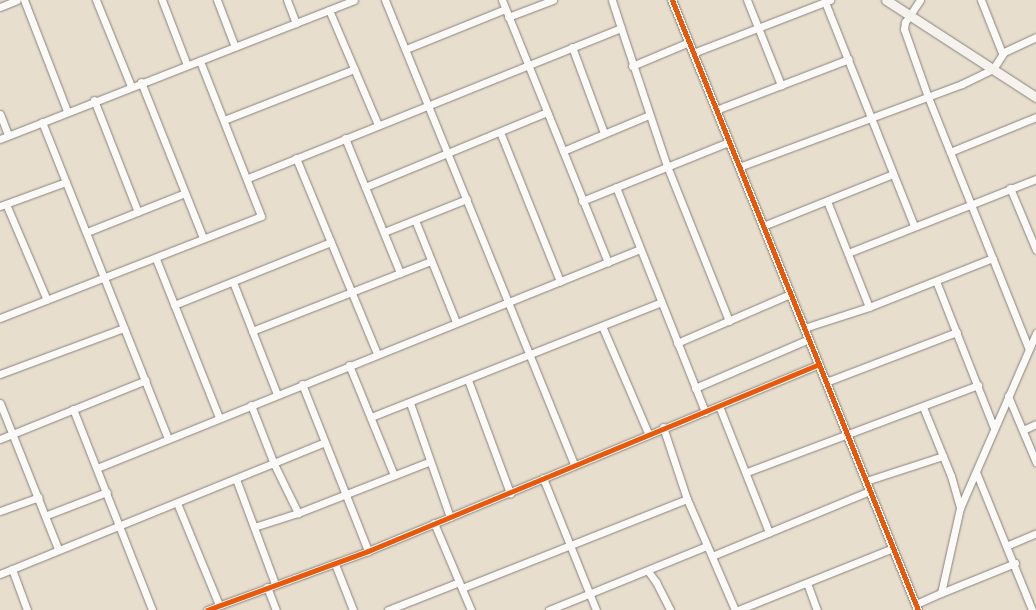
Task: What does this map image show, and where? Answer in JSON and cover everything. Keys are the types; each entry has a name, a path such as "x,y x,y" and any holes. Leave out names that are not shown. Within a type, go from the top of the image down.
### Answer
{"main road":[{"path":"886,0 1036,97"}],"street":[{"path":"0,7 17,0"},
{"path":"24,0 67,111"},
{"path":"96,0 131,86"},
{"path":"162,0 187,65"},
{"path":"217,0 235,47"},
{"path":"287,0 296,23"},
{"path":"0,138 94,100 200,61 354,0"},
{"path":"385,0 509,301 574,464"},
{"path":"502,0 582,201 608,262"},
{"path":"508,17 553,0"},
{"path":"612,0 649,116 729,321"},
{"path":"672,0 917,607 941,593 1015,563"},
{"path":"747,0 781,85"},
{"path":"920,0 905,22 904,29 928,97 1029,349"},
{"path":"981,0 1002,53"},
{"path":"693,53 828,1 914,226"},
{"path":"406,49 505,9"},
{"path":"328,10 378,125"},
{"path":"248,178 621,28"},
{"path":"739,168 928,97 993,68 1002,53 1036,37"},
{"path":"632,66 689,42"},
{"path":"572,48 604,133"},
{"path":"716,110 849,59"},
{"path":"0,318 156,259 203,238 261,216 248,178 200,61"},
{"path":"224,120 354,69"},
{"path":"141,82 203,238"},
{"path":"94,100 138,212"},
{"path":"366,187 547,112"},
{"path":"0,114 8,135"},
{"path":"563,151 604,133 649,116"},
{"path":"950,152 1036,117"},
{"path":"42,122 168,438"},
{"path":"500,132 560,281"},
{"path":"345,138 400,273"},
{"path":"582,201 729,142"},
{"path":"296,158 377,354"},
{"path":"763,226 827,202 893,174"},
{"path":"848,253 1036,179"},
{"path":"47,300 3,205 66,182"},
{"path":"616,187 705,412"},
{"path":"1010,188 1036,250"},
{"path":"87,232 186,193"},
{"path":"384,232 466,199"},
{"path":"827,202 868,307"},
{"path":"415,220 456,322"},
{"path":"174,305 331,242"},
{"path":"97,468 219,417 640,249"},
{"path":"804,328 868,307 993,258"},
{"path":"156,259 219,417"},
{"path":"252,331 431,261"},
{"path":"936,281 994,428"},
{"path":"233,282 277,394"},
{"path":"677,342 790,294"},
{"path":"371,417 530,356 661,302"},
{"path":"602,326 648,433"},
{"path":"0,374 124,328"},
{"path":"826,382 957,332"},
{"path":"941,593 960,508 1036,333"},
{"path":"695,388 809,339"},
{"path":"208,610 275,584 335,564 368,551 510,493 648,433 705,412 819,364"},
{"path":"349,366 394,475"},
{"path":"0,439 146,380"},
{"path":"468,380 510,493"},
{"path":"302,384 323,443 368,551"},
{"path":"747,472 923,407 978,385"},
{"path":"1008,396 1036,462"},
{"path":"0,403 47,515 58,549"},
{"path":"410,403 428,462 450,517"},
{"path":"251,405 274,464 298,513"},
{"path":"719,406 747,472 769,532"},
{"path":"923,407 943,456 960,508"},
{"path":"73,409 107,492 152,610"},
{"path":"1023,430 1036,424"},
{"path":"663,427 687,499 737,610 748,608 893,548"},
{"path":"0,574 58,549 120,526 323,443"},
{"path":"866,481 943,456"},
{"path":"254,527 298,513 345,493 428,462"},
{"path":"976,472 1006,546 1015,563 1032,610"},
{"path":"543,478 596,610"},
{"path":"236,479 275,584"},
{"path":"712,556 870,491"},
{"path":"47,515 107,492"},
{"path":"0,511 39,497"},
{"path":"388,610 570,545 687,499"},
{"path":"177,503 219,605"},
{"path":"434,523 461,585 470,610"},
{"path":"1006,546 1036,533"},
{"path":"549,610 590,595 707,546"},
{"path":"335,564 353,610"},
{"path":"12,569 27,610"},
{"path":"648,571 656,582 670,610"},
{"path":"807,583 817,610"},
{"path":"267,587 276,610"}],"cycle path":[{"path":"672,0 918,610"},
{"path":"207,610 368,551 819,364"}]}
